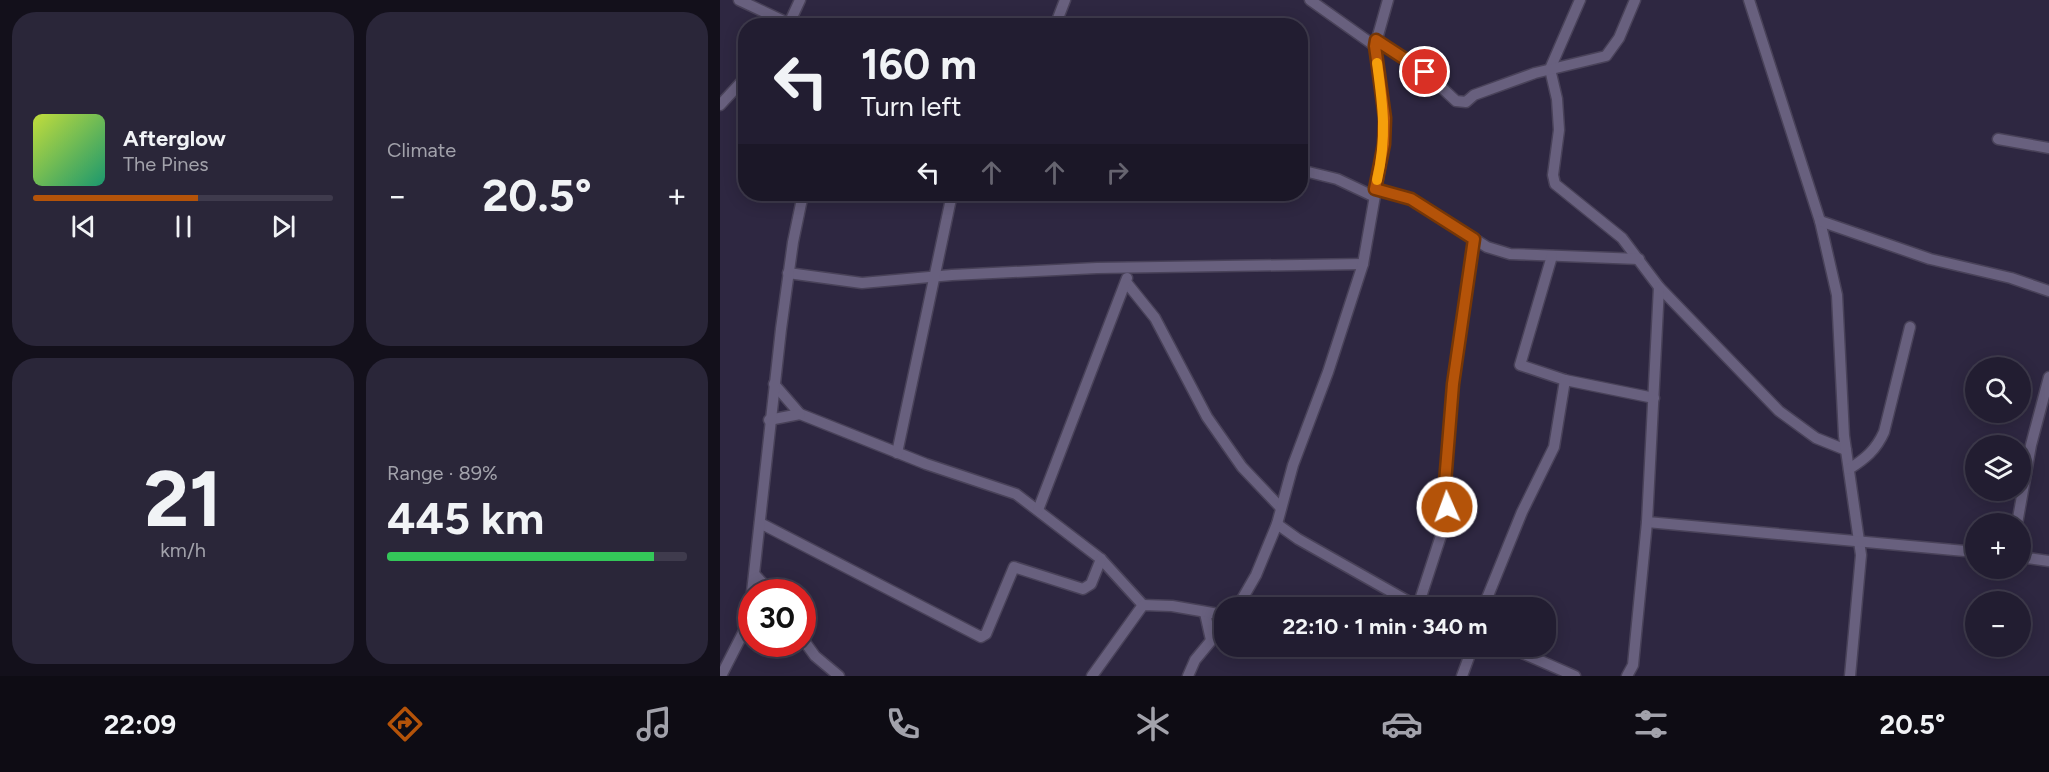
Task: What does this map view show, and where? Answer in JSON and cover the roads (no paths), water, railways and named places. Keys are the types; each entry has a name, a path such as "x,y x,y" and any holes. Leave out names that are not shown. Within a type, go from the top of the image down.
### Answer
{"street":[{"path":"739,0 776,18"},
{"path":"794,18 800,0"},
{"path":"1058,18 1065,0"},
{"path":"1310,0 1376,43 1408,59 1461,103 1474,96 1550,69 1606,56 1619,38 1635,0"},
{"path":"1243,597 1263,560 1277,524 1293,465 1328,372 1362,264 1384,144 1385,118 1376,43 1388,0"},
{"path":"1580,0 1550,69 1559,120 1553,175 1556,184 1622,238 1659,287 1779,411 1816,438 1846,450"},
{"path":"1749,0 1820,221 1837,295 1846,450 1861,555 1850,676"},
{"path":"720,105 738,86"},
{"path":"1998,138 2049,148"},
{"path":"1308,172 1374,192 1411,199 1474,239 1510,254 1639,259"},
{"path":"754,579 769,420 788,273 802,201"},
{"path":"897,453 950,201"},
{"path":"1820,221 1930,259 2011,278 2049,291"},
{"path":"1422,597 1448,513 1444,495 1453,384 1474,239"},
{"path":"1552,256 1520,365 1565,380 1654,398"},
{"path":"788,273 862,283 1131,268 1362,264"},
{"path":"1038,510 1131,268"},
{"path":"1126,282 1155,318 1207,417 1242,467 1281,508"},
{"path":"1627,676 1634,665 1647,522 1659,287"},
{"path":"1849,469 1865,459 1881,439 1893,402 1910,327"},
{"path":"2019,513 2031,445 2049,377"},
{"path":"1487,597 1522,512 1554,447 1565,380"},
{"path":"774,384 800,414 897,453 1016,494 1101,559 1143,605 1172,606 1214,614"},
{"path":"769,420 800,414"},
{"path":"1647,522 1965,551"},
{"path":"760,523 981,637 986,634 1014,567 1083,589 1091,584 1101,559"},
{"path":"1277,524 1298,539 1401,597"},
{"path":"2031,559 2049,561"},
{"path":"755,575 759,579"},
{"path":"1092,676 1143,605"},
{"path":"1205,613 1211,640"},
{"path":"1188,676 1195,660 1214,637"},
{"path":"721,676 738,643"},
{"path":"816,657 839,676"},
{"path":"1462,676 1469,657"},
{"path":"1531,657 1575,676"}]}
